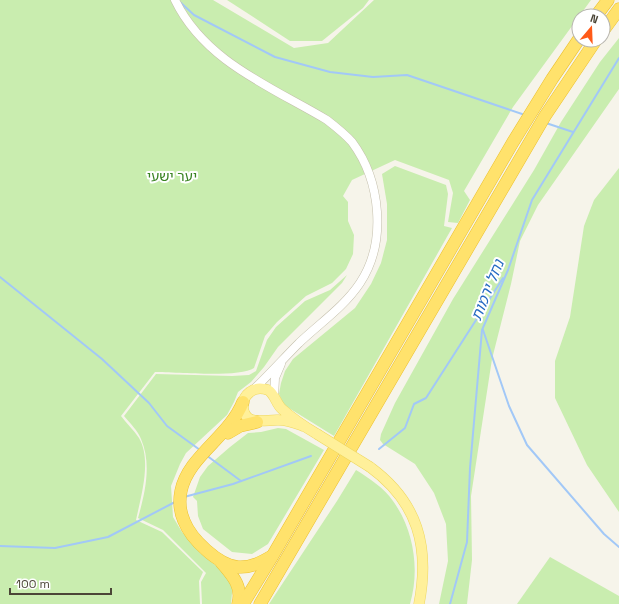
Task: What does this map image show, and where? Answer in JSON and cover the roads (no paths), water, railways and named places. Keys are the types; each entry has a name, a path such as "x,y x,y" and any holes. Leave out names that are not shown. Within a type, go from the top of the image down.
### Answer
{"highway":[{"path":"611,20 619,9"},
{"path":"242,604 274,555 517,135 573,48"},
{"path":"261,604 545,116 591,48"},
{"path":"238,604 238,586 234,578 219,560 200,544 190,533 184,522 180,492 188,471 235,419 244,402"},
{"path":"218,439 240,426 262,421"},
{"path":"219,560 230,565 242,567 261,562 274,555"}],"main road":[{"path":"303,426 282,420 252,420 246,415 244,410 246,396 252,391 263,389 269,391 283,410 303,426 380,474 397,492 404,502 416,527 424,562 419,604"},
{"path":"262,421 272,417 275,412 275,400"}],"street":[{"path":"175,0 181,12 194,30 211,48 231,64 312,110 339,129 359,152 371,177 375,193 377,220 375,242 368,267 361,282 350,298 285,358 252,391"},
{"path":"275,400 275,378 278,368 285,358"}],"waterway":[{"path":"180,2 194,15 275,57 330,72 373,77 407,75 525,115"},
{"name":"נחל ירמות","path":"450,604 467,542 470,468 482,330 508,270 532,200 619,58"},
{"path":"546,123 573,132"},
{"path":"0,277 102,359 149,403 167,426 200,450"},
{"path":"379,449 405,428 414,404 426,398 503,278"},
{"path":"483,330 509,406 527,445 604,534 619,547"},
{"path":"206,455 241,481"},
{"path":"184,497 233,484 311,456"},
{"path":"0,546 55,548 108,537 175,502"}],"park label":[{"name":"יער ישעי","path":"172,176"}]}
